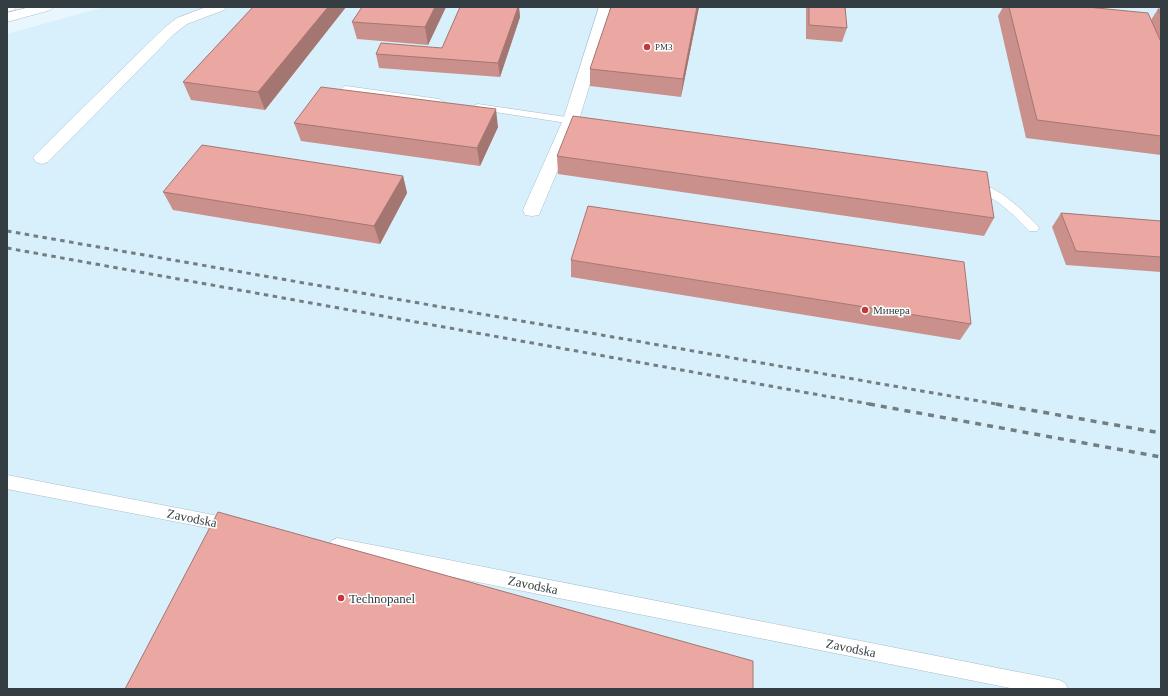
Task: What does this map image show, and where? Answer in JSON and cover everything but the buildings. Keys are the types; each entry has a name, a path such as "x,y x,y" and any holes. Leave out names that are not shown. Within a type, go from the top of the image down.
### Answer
{"main road":[{"path":"7,18 46,7"},
{"path":"42,158 169,31 182,21 219,7"},
{"path":"532,210 570,120 606,7"}],"lane":[{"path":"346,89 447,103"},
{"path":"470,106 594,124"},
{"path":"967,183 988,189 1000,196 1033,228"},
{"name":"Zavodska","path":"7,482 244,528"},
{"name":"Zavodska","path":"320,543 1059,689"}],"shaded area":[{"path":"104,7 1161,7 1161,689 7,689 7,34"}],"railway":[{"path":"7,231 1002,405"},
{"path":"7,248 875,405"},
{"path":"869,404 1161,457"},
{"path":"996,404 1161,433"}],"place":[{"name":"РМЗ","path":"647,47"},
{"name":"Минера","path":"865,310"},
{"name":"Technopanel","path":"341,598"}]}
